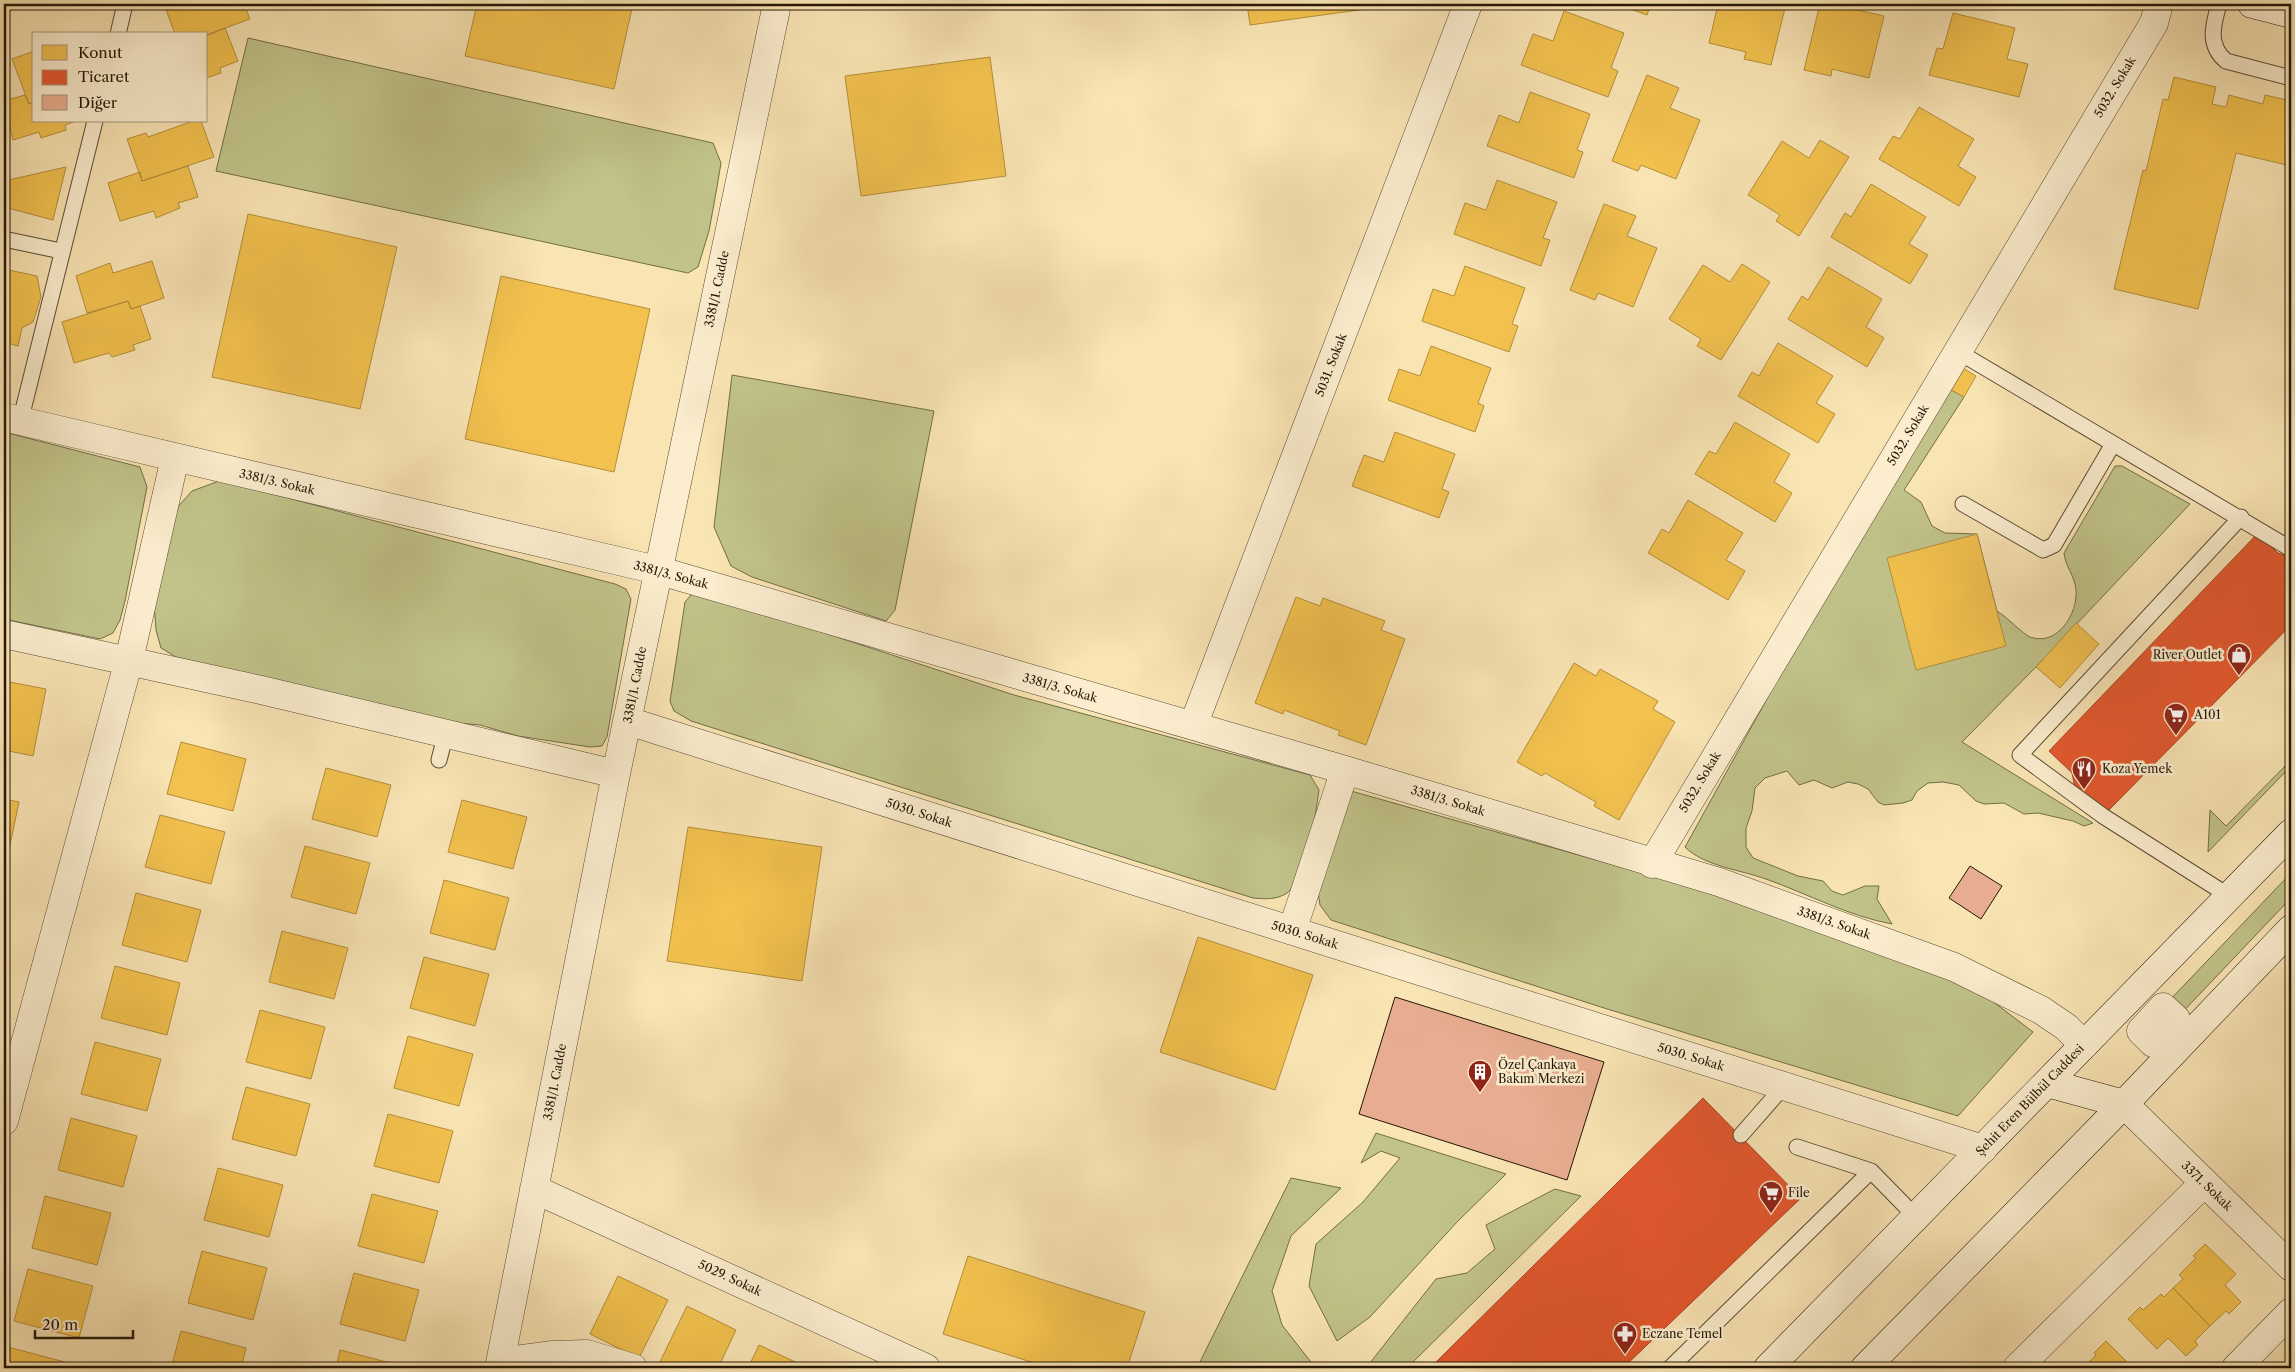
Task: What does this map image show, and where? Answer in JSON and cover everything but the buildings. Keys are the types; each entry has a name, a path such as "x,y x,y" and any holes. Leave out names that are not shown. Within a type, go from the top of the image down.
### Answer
{"street":[{"name":"3381/1. Cadde","path":"500,1365 657,570 777,4"},
{"name":"5031. Sokak","path":"1193,726 1468,4"},
{"name":"5032. Sokak","path":"1652,864 2154,23 2159,4"},
{"path":"2252,4 2291,14"},
{"name":"3381/3. Sokak","path":"12,419 657,570 1345,770 1652,864 1719,882 1954,967 2041,1010 2066,1027 2084,1045"},
{"path":"4,1121 129,660 175,458"},
{"path":"4,634 129,660 616,774"},
{"name":"5030. Sokak","path":"628,721 1982,1149"},
{"path":"1292,931 1345,770"},
{"name":"Şehit Eren Bülbül Caddesi","path":"1768,1368 2291,833"},
{"path":"1865,1368 2124,1104 2291,929"},
{"path":"2047,1083 2124,1104"},
{"name":"3371. Sokak","path":"2124,1104 2291,1267"},
{"path":"2017,1368 2204,1184"},
{"name":"5029. Sokak","path":"534,1189 926,1368"},
{"path":"2236,1368 2291,1312"},
{"path":"500,1365 552,1355 586,1354 633,1368"}],"lane":[{"path":"118,32 125,4"},
{"path":"2219,4 2212,29 2215,47 2219,55 2226,60 2291,78"},
{"path":"12,419 61,251 95,122"},
{"path":"4,239 61,251"},
{"path":"1967,357 2240,517 2291,549"},
{"path":"1964,504 2038,547 2049,549 2054,546 2113,444"},
{"path":"2229,896 2103,816 2020,756 2240,517"},
{"path":"439,760 446,734"},
{"path":"1741,1135 1784,1086"},
{"path":"1797,1147 1870,1170 1916,1216"},
{"path":"1670,1368 1870,1170"}],"green space":[{"path":"248,38 713,143 721,163 709,231 698,267 688,273 216,171"},
{"path":"732,375 934,411 895,610 886,621 752,577 731,566 714,527"},
{"path":"1948,388 1964,397 1904,490 1921,502 1932,526 1945,533 1977,534 1997,611 2030,637 2040,639 2049,637 2057,633 2070,618 2076,599 2076,590 2064,553 2115,466 2122,466 2190,504 2036,667 1962,742 2093,823 2084,826 2073,821 2038,813 2024,814 2004,803 1984,804 1976,801 1959,785 1943,782 1928,783 1917,791 1912,800 1884,805 1878,802 1868,789 1858,784 1848,782 1832,788 1814,780 1799,785 1787,771 1765,778 1755,788 1752,811 1746,828 1746,847 1753,858 1798,876 1823,881 1832,891 1843,895 1865,886 1879,886 1877,899 1892,924 1860,916 1766,879 1712,863 1702,859 1685,847 1799,641"},
{"path":"4,432 140,467 147,487 125,601 120,620 113,633 100,639 4,619"},
{"path":"219,481 615,584 626,589 631,599 607,737 602,746 590,747 518,736 480,725 447,722 176,657 161,648 156,630 154,603 175,510 192,491"},
{"path":"700,592 1014,695 1310,775 1319,790 1309,844 1300,874 1287,893 1279,897 1253,898 691,721 674,711 670,701 685,602 691,595"},
{"path":"2291,760 2291,766 2208,852 2210,810 2226,826"},
{"path":"1351,791 1710,892 1859,941 1983,994 2033,1032 1958,1116 1604,1008 1331,920 1320,905 1318,891"},
{"path":"2291,873 2291,898 2176,1019 2167,1003"},
{"path":"1376,1133 1506,1174 1457,1222 1370,1317 1337,1341 1309,1286 1316,1244 1363,1202 1400,1158 1381,1151 1361,1163"},
{"path":"1291,1178 1341,1188 1291,1236 1272,1291 1282,1325 1314,1366 1313,1368 1197,1368"},
{"path":"1555,1189 1581,1196 1407,1368 1366,1368 1436,1279 1467,1273 1495,1249 1486,1225"}],"place":[{"name":"River Outlet","path":"2239,676"},
{"name":"A101","path":"2176,736"},
{"name":"Koza Yemek","path":"2084,790"},
{"name":"Özel Çankaya Bakım Merkezi","path":"1480,1093"},
{"name":"File","path":"1771,1214"},
{"name":"Eczane Temel","path":"1625,1355"}]}
